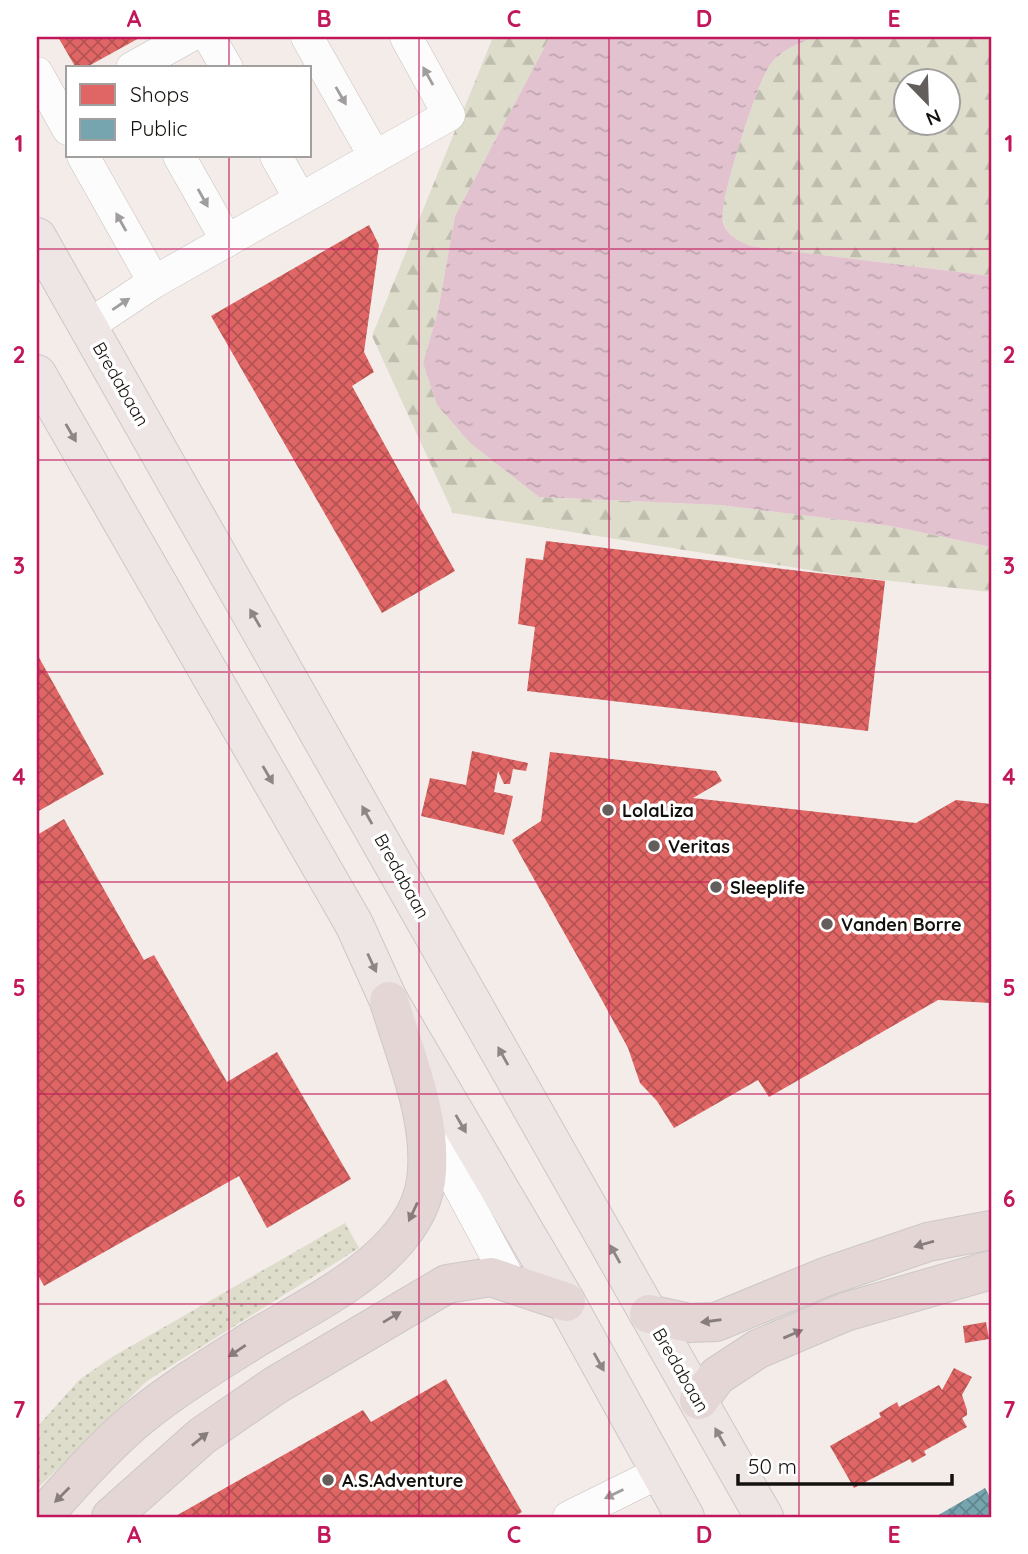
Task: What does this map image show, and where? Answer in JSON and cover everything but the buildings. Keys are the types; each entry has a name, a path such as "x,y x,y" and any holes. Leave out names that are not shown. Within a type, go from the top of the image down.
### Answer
{"highway":[{"path":"42,1517 141,1416 251,1342 359,1276 387,1251 409,1223 426,1185 428,1154 425,1123 389,1001"},
{"path":"649,1314 689,1323 716,1322 825,1277 928,1242 991,1230"},
{"path":"699,1400 717,1376 758,1349 845,1312 991,1270"},
{"path":"111,1517 202,1436 276,1385 447,1284 491,1277 566,1302"}],"main road":[{"name":"Bredabaan","path":"37,237 764,1517"},
{"path":"37,374 354,925 389,1001 566,1302 685,1517"}],"lane":[{"path":"136,66 188,37"},
{"path":"209,37 226,66"},
{"path":"307,37 375,156"},
{"path":"88,326 154,282 449,115 406,37"},
{"path":"37,73 66,125"},
{"path":"84,158 154,282"},
{"path":"180,158 227,241"},
{"path":"277,158 300,199"},
{"path":"425,1123 512,1284"},
{"path":"569,1517 660,1472"}],"green space":[{"path":"493,37 550,37 455,216 438,311 423,363 437,405 470,443 539,497 720,505 891,526 991,547 991,592 847,576 453,513 372,336"},
{"path":"813,37 991,37 991,276 750,246 727,230 723,221 726,192 756,95 769,66 789,48"},
{"path":"345,1223 359,1248 147,1381 37,1489 37,1427 79,1380 112,1357"}],"water":[{"path":"550,37 813,37 778,56 763,77 732,169 723,222 730,234 750,246 991,276 991,547 891,526 720,505 539,497 470,443 437,405 423,363 438,311 455,216"}],"place":[{"name":"LolaLiza","path":"608,810"},
{"name":"Veritas","path":"654,846"},
{"name":"Sleeplife","path":"716,887"},
{"name":"Vanden Borre","path":"827,924"},
{"name":"A.S.Adventure","path":"328,1480"}]}
